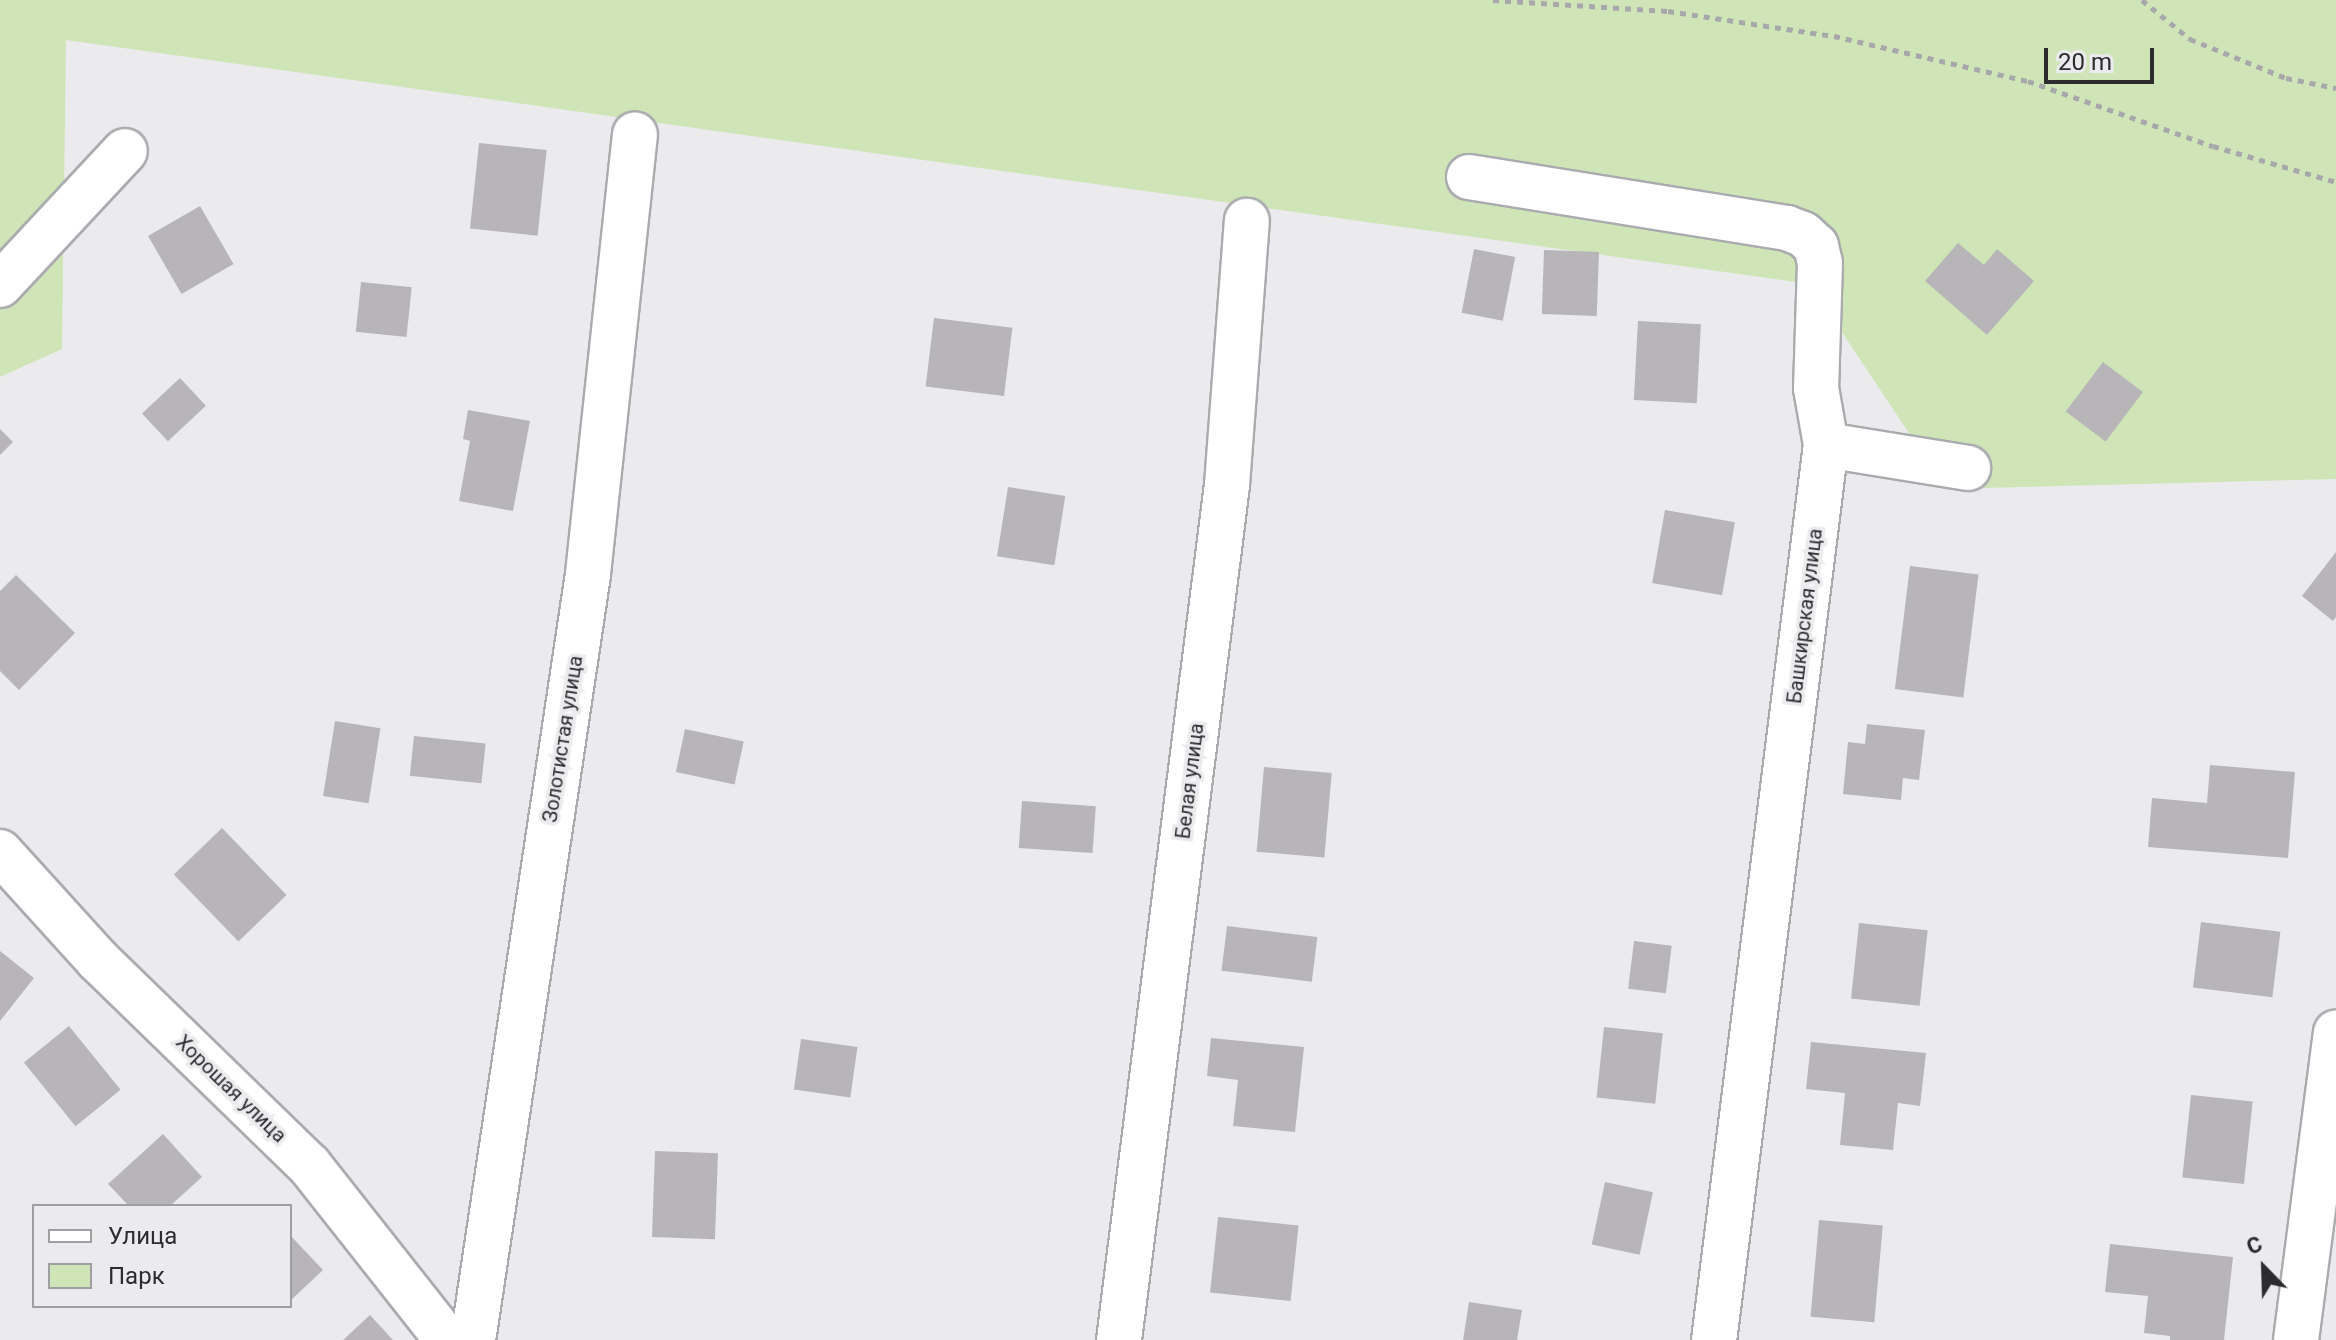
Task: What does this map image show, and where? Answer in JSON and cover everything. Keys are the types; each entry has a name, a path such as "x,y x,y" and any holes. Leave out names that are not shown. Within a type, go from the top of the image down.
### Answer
{"street":[{"name":"Золотистая улица","path":"473,1340 588,574 635,135"},
{"path":"0,285 125,151"},
{"name":"Башкирская улица","path":"1469,177 1803,234 1816,246 1820,263 1816,388 1826,445 1714,1340"},
{"name":"Белая улица","path":"1119,1340 1227,485 1247,221"},
{"path":"1826,445 1968,468"},
{"name":"Хорошая улица","path":"0,852 98,960 309,1165 447,1340"},
{"path":"2296,1340 2336,1033"}],"path":[{"path":"1493,0 1668,11 1834,36 2028,81 2213,146 2336,182"},
{"path":"2142,0 2190,39 2286,78 2336,88"}],"green space":[{"path":"0,0 2336,0 2336,479 1946,489 1810,284 66,40 62,349 0,377"}],"building":[{"path":"479,143 547,150 538,236 470,229"},
{"path":"200,206 234,264 182,294 148,236"},
{"path":"1958,243 1984,265 1997,249 2034,281 1987,335 1925,281"},
{"path":"1474,249 1515,257 1503,321 1462,313"},
{"path":"1544,250 1599,252 1597,316 1542,314"},
{"path":"361,282 412,287 406,337 356,332"},
{"path":"934,318 1012,328 1004,396 926,386"},
{"path":"1638,321 1701,324 1697,403 1634,400"},
{"path":"2103,362 2143,392 2106,442 2066,412"},
{"path":"180,378 206,406 168,441 142,413"},
{"path":"468,410 530,421 513,511 459,501 470,441 463,439"},
{"path":"0,429 13,442 0,455"},
{"path":"1008,487 1065,496 1054,565 997,556"},
{"path":"1665,510 1735,522 1722,595 1652,583"},
{"path":"2336,552 2336,617 2333,621 2302,596"},
{"path":"1910,566 1978,574 1963,697 1895,689"},
{"path":"16,575 75,633 19,690 0,671 0,591"},
{"path":"335,721 380,728 369,803 323,796"},
{"path":"1867,724 1925,730 1919,780 1903,778 1901,800 1843,794 1848,742 1865,744"},
{"path":"685,729 744,741 735,785 676,772"},
{"path":"414,736 486,744 481,783 410,776"},
{"path":"2210,765 2295,772 2288,858 2148,847 2152,798 2207,803"},
{"path":"1264,767 1332,773 1324,858 1257,852"},
{"path":"1022,801 1096,806 1093,853 1019,848"},
{"path":"222,828 287,895 238,941 174,875"},
{"path":"2201,922 2280,932 2272,997 2193,988"},
{"path":"1859,923 1928,930 1920,1006 1851,999"},
{"path":"1227,926 1317,937 1312,982 1222,971"},
{"path":"1634,941 1672,946 1666,993 1628,989"},
{"path":"0,951 34,978 0,1021"},
{"path":"69,1026 121,1090 76,1126 24,1063"},
{"path":"1604,1027 1663,1033 1655,1104 1597,1098"},
{"path":"1211,1038 1304,1047 1295,1132 1233,1126 1238,1080 1207,1076"},
{"path":"801,1039 857,1047 850,1097 794,1090"},
{"path":"1811,1042 1926,1053 1920,1106 1898,1103 1893,1150 1840,1145 1845,1093 1806,1089"},
{"path":"2191,1095 2253,1101 2244,1184 2182,1178"},
{"path":"163,1134 202,1177 172,1204 127,1204 108,1184"},
{"path":"655,1151 718,1153 715,1239 652,1237"},
{"path":"1605,1182 1653,1192 1640,1255 1592,1245"},
{"path":"1218,1217 1299,1225 1291,1301 1210,1293"},
{"path":"1819,1220 1883,1226 1874,1322 1811,1317"},
{"path":"292,1237 323,1270 292,1299"},
{"path":"2110,1244 2233,1257 2224,1340 2170,1340 2170,1336 2144,1333 2148,1296 2105,1292"},
{"path":"1469,1302 1522,1310 1517,1340 1463,1340"},
{"path":"370,1315 393,1340 343,1340"}]}
